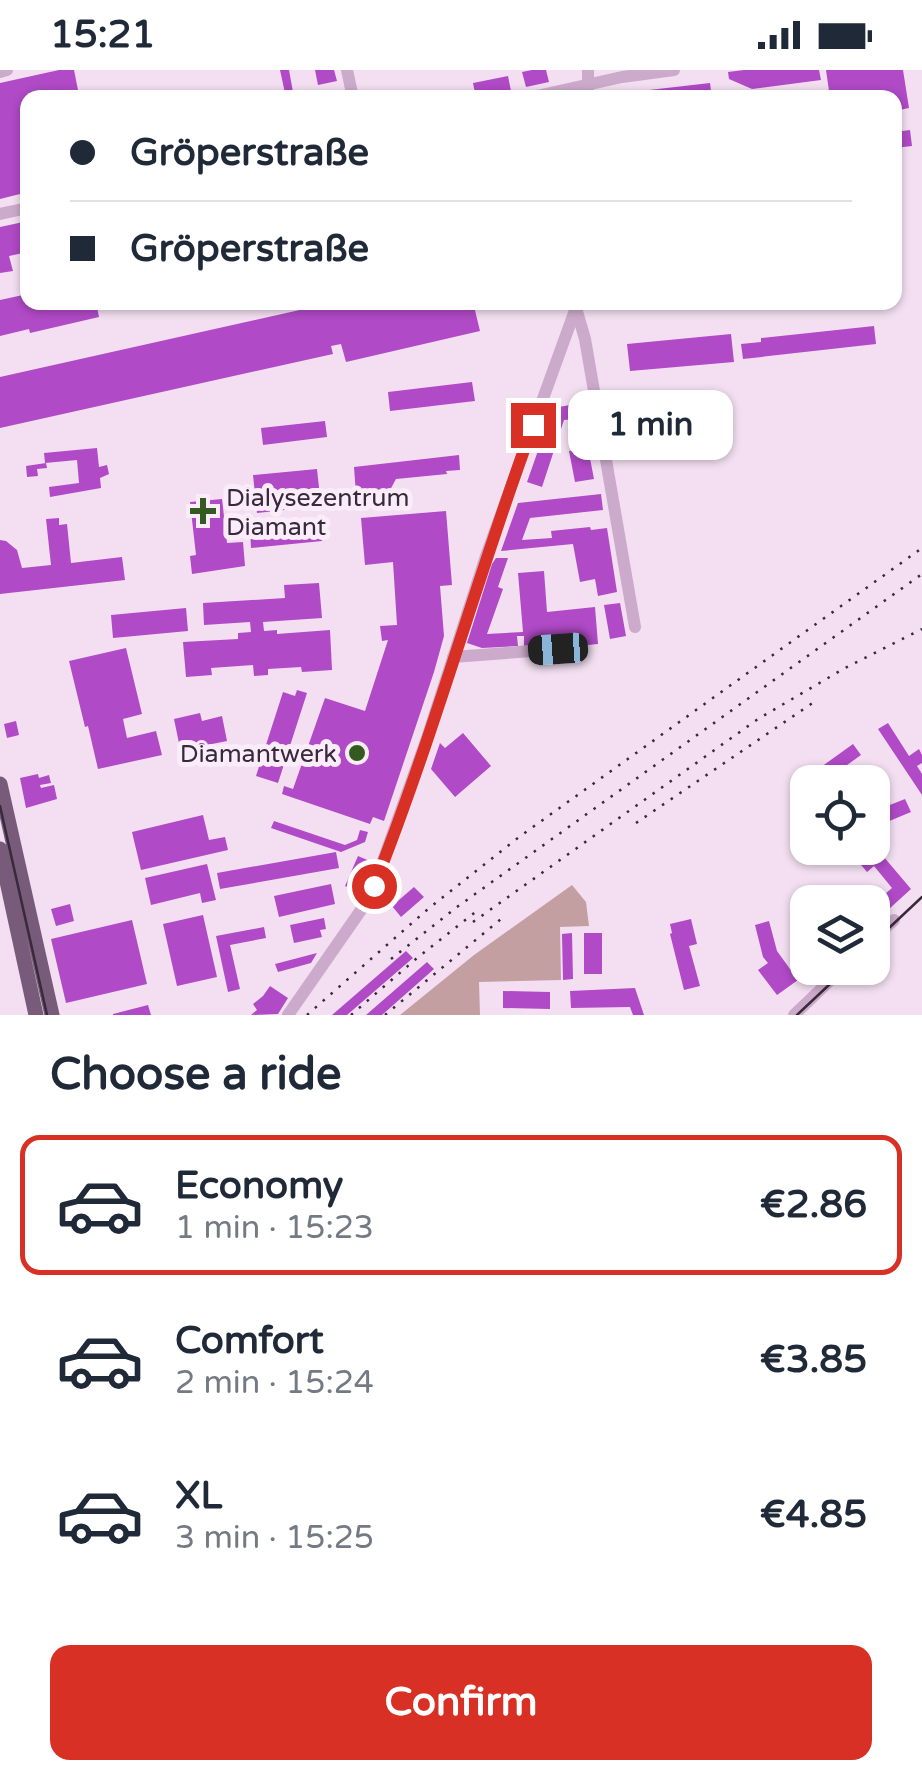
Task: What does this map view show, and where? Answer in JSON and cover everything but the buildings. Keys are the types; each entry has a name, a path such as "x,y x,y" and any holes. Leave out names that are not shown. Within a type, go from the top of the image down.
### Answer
{"main road":[{"path":"0,784 4,856 36,1015"},
{"path":"4,856 52,1015"}],"street":[{"path":"562,90 674,70"},
{"path":"288,1015 370,894 575,310"},
{"path":"578,310 634,626"},
{"path":"453,657 558,649"},
{"path":"890,924 894,920"},
{"path":"794,1015 825,985"}],"shaded area":[{"path":"572,885 586,902 589,926 560,927 561,980 479,982 480,1015 400,1015 474,955"}],"tram line":[{"path":"0,806 47,1015"},
{"path":"890,927 922,897"},
{"path":"797,1015 829,985"}],"railway":[{"path":"307,1015 428,909 519,837 922,548"},
{"path":"391,959 457,907 922,574"},
{"path":"473,922 758,719 922,629"},
{"path":"636,823 814,702"},
{"path":"351,1015 478,910"},
{"path":"385,1015 501,919"}],"place":[{"name":"Dialysezentrum Diamant","path":"203,511"},
{"name":"Diamantwerk","path":"357,753"}],"route":[{"path":"374,886 533,425"}]}
